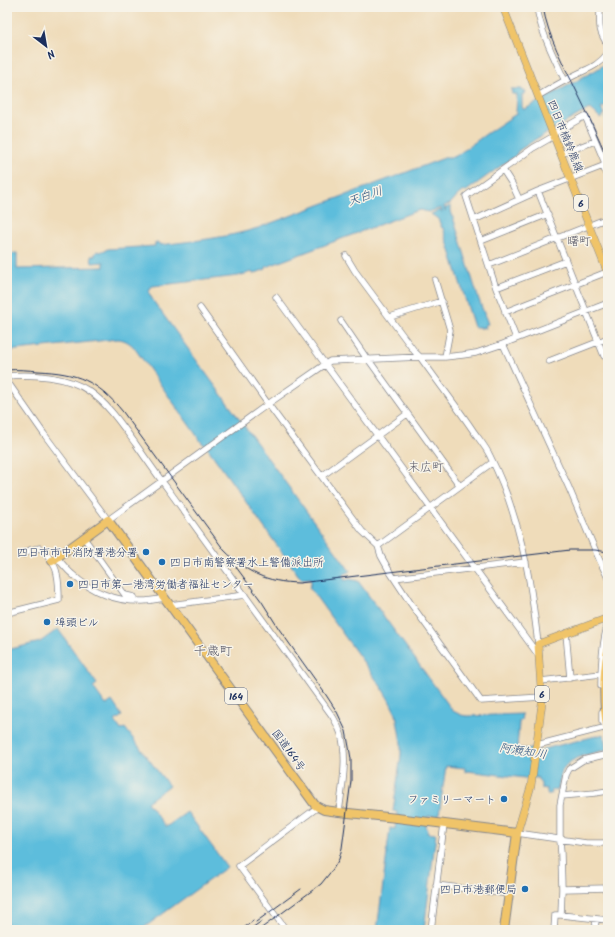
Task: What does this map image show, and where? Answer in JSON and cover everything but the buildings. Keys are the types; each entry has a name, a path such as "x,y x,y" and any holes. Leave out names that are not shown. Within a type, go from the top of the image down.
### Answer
{"highway":[{"path":"54,560 108,520"},
{"name":"国道164号","path":"108,520 318,808"},
{"path":"607,655 604,693 608,728"},
{"path":"318,808 339,812 521,834 509,894 504,930"}],"main road":[{"name":"四日市楠鈴鹿線","path":"503,7 607,270"},
{"path":"538,644 608,618"},
{"name":"6","path":"521,834 531,786 542,703 538,644"}],"street":[{"path":"537,7 539,21 544,35 565,81"},
{"path":"600,7 600,30 608,45"},
{"path":"539,97 570,78 592,68 608,54"},
{"path":"516,338 496,288 466,196 553,134 585,116 605,163 603,166 608,179"},
{"path":"561,154 596,141"},
{"path":"474,220 538,190 603,166"},
{"path":"503,170 519,199"},
{"path":"538,190 604,356"},
{"path":"481,240 548,214"},
{"path":"489,265 608,218"},
{"path":"346,256 355,271 420,357 490,455 501,479 521,541 533,603 538,644"},
{"path":"496,288 566,261"},
{"path":"506,312 607,270"},
{"path":"435,280 450,330 445,357"},
{"path":"276,297 539,656"},
{"path":"390,317 442,301"},
{"path":"7,381 44,434 108,520 330,361 445,357 476,353 608,303"},
{"path":"200,308 268,404 362,531 378,546 381,556 411,604 481,701 542,697"},
{"path":"340,321 460,486"},
{"path":"549,361 608,338"},
{"path":"503,344 569,488 608,578"},
{"path":"7,376 58,378 69,381 87,390 106,404 113,413 333,717 341,734 344,752 339,812"},
{"path":"322,476 407,414"},
{"path":"378,546 493,462"},
{"path":"84,538 125,595 142,598 164,596"},
{"path":"24,554 30,550 40,548 88,586 104,594 125,600 135,601 144,601 164,596"},
{"path":"7,613 59,600 57,573 54,560"},
{"path":"394,578 526,562"},
{"path":"170,605 245,595"},
{"path":"537,746 608,728 602,721 600,674 604,636 608,623"},
{"path":"566,634 570,678"},
{"path":"541,681 600,674"},
{"path":"560,915 562,889 561,854 558,839 560,805 566,774 569,769 583,760 608,754"},
{"path":"562,796 608,791"},
{"path":"286,930 239,866 318,808"},
{"path":"431,930 444,824"},
{"path":"521,834 586,843 608,843"},
{"path":"436,885 509,894"},
{"path":"562,889 608,888"},
{"path":"554,930 555,915 608,920"},
{"path":"595,930 596,919"}],"water":[{"path":"608,61 608,107 601,108 605,114 600,118 589,109 536,139 465,192 463,191 450,204 444,206 445,211 445,208 451,206 451,211 488,324 485,325 486,328 482,327 481,329 481,327 474,327 443,228 438,219 431,214 440,210 442,212 441,208 428,212 421,210 416,211 266,267 266,269 253,274 252,272 238,276 153,286 149,292 154,302 350,571 343,575 344,580 349,579 358,581 453,711 467,716 522,714 521,721 519,721 517,748 539,750 540,752 544,749 604,734 606,750 581,756 565,766 562,771 558,790 552,790 551,794 547,794 547,789 541,788 541,784 537,777 529,777 526,780 525,778 465,772 465,768 446,766 439,815 428,816 426,828 428,829 427,833 436,834 424,930 377,930 390,828 395,829 397,812 393,811 401,755 401,743 396,714 389,700 380,685 309,587 311,585 311,578 301,579 133,346 126,341 117,339 7,351 7,254 17,253 17,269 104,267 104,262 92,263 91,256 95,256 97,251 100,252 108,249 155,246 155,243 159,243 160,245 209,239 258,228 447,157 456,156 516,114 517,94 512,94 511,89 522,89 522,91 526,91 525,94 522,94 522,107 525,109 595,71"},
{"path":"58,629 97,684 93,687 106,705 112,701 122,716 115,721 121,730 125,728 169,786 147,802 166,827 187,812 227,867 142,929 143,930 7,930 7,650 40,642"}],"waterway":[{"path":"603,116 608,122"}],"railway":[{"path":"543,7 545,18 557,51 608,159"},
{"path":"7,370 52,372 75,376 95,385 104,392 123,412 224,550 241,565 258,575 267,578 277,581 299,583 570,550 595,550 608,552"},
{"path":"233,563 262,602 337,712 346,731 351,759 351,781 342,848 339,859 321,884 259,930"},
{"path":"256,922 301,889"},
{"path":"241,930 253,921"},
{"path":"249,930 262,921"}],"place":[{"name":"四日市市中消防署港分署","path":"146,552"},
{"name":"四日市南警察署水上警備派出所","path":"162,562"},
{"name":"四日市第一港湾労働者福祉センター","path":"70,584"},
{"name":"埠頭ビル","path":"47,622"},
{"name":"ファミリーマート","path":"504,799"},
{"name":"四日市港郵便局","path":"525,889"}],"district":[{"name":"曙町","path":"579,241"},
{"name":"末広町","path":"426,467"},
{"name":"千歳町","path":"213,650"}],"water label":[{"name":"天白川","path":"365,196"},
{"name":"阿瀬知川","path":"523,751"}]}
